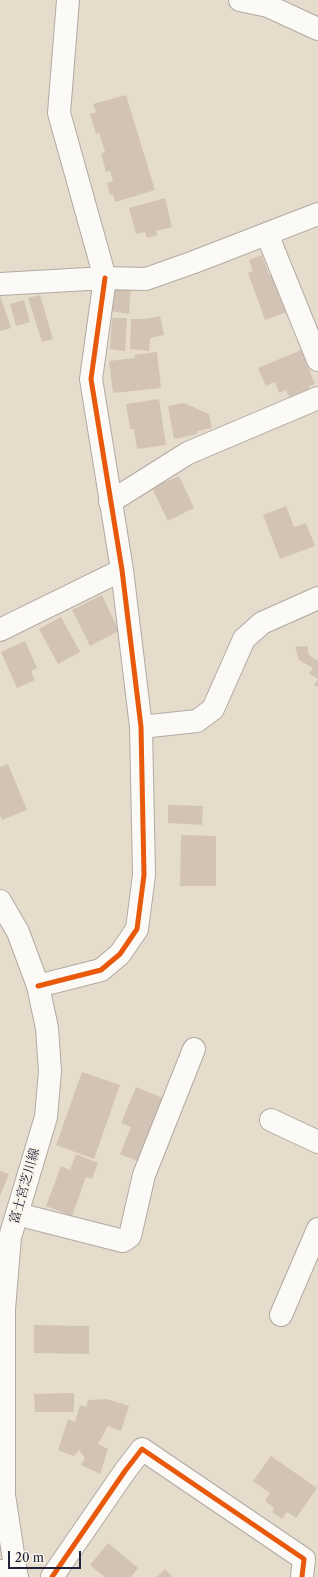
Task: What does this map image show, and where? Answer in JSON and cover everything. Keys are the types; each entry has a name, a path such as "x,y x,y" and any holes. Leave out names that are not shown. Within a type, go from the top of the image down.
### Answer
{"street":[{"path":"38,986 101,970 120,954 137,929 144,875 141,727 122,570 91,379 104,278 59,113 68,0"},
{"path":"240,0 268,6 318,28"},
{"path":"0,284 104,278 146,279 318,214"},
{"path":"267,234 318,360"},
{"path":"110,502 188,453 318,398"},
{"path":"0,630 122,570"},
{"path":"141,727 197,720 213,710 244,640 262,623 318,598"},
{"name":"富士宮芝川線","path":"0,901 18,932 38,986 47,1028 50,1071 46,1117 17,1214 5,1235 4,1495 11,1574"},
{"path":"17,1214 124,1241 130,1236 144,1175 194,1049"},
{"path":"271,1120 318,1142"},
{"path":"281,1315 318,1230"},
{"path":"52,1577 125,1470 142,1449 304,1559 302,1577"}],"building":[{"path":"126,95 155,190 115,202 113,194 110,195 107,183 113,181 110,171 106,172 101,153 105,152 99,133 96,134 90,114 96,112 93,104"},
{"path":"165,198 172,227 156,231 158,235 147,238 145,232 136,234 129,208"},
{"path":"262,255 269,275 274,275 287,312 265,320 248,273 253,271 249,260"},
{"path":"131,287 129,314 112,311 112,291"},
{"path":"0,295 11,328 0,331"},
{"path":"40,295 53,339 42,342 28,298"},
{"path":"24,300 30,322 16,326 10,304"},
{"path":"160,316 164,335 150,338 149,351 130,349 131,319 145,319"},
{"path":"112,318 127,318 125,351 110,349"},
{"path":"301,350 315,384 309,386 310,389 289,397 286,390 279,393 275,382 266,386 258,368"},
{"path":"157,352 161,388 113,393 109,361 135,358 134,355"},
{"path":"159,399 166,445 137,449 134,429 130,429 126,404"},
{"path":"184,403 209,414 212,428 197,431 197,434 174,439 168,406"},
{"path":"179,476 194,508 168,521 152,488"},
{"path":"286,506 294,527 306,523 315,546 280,559 263,515"},
{"path":"102,595 119,631 90,646 72,610"},
{"path":"61,617 80,652 58,664 39,629"},
{"path":"25,641 37,668 31,671 35,680 17,688 1,652"},
{"path":"308,646 308,654 316,660 318,659 318,679 309,674 313,668 299,660 295,647"},
{"path":"318,679 318,687 314,685"},
{"path":"8,764 27,810 2,820 0,815 0,767"},
{"path":"168,805 203,806 202,825 168,823"},
{"path":"181,835 216,836 216,886 180,886"},
{"path":"82,1072 120,1085 94,1159 56,1145"},
{"path":"136,1087 163,1098 137,1161 120,1154 131,1127 121,1123"},
{"path":"76,1154 98,1163 92,1179 86,1177 72,1216 46,1206 61,1166 70,1170"},
{"path":"0,1171 9,1174 0,1196"},
{"path":"34,1325 89,1326 89,1354 34,1353"},
{"path":"74,1393 74,1412 35,1412 34,1394"},
{"path":"107,1399 129,1406 121,1431 108,1426 98,1444 108,1449 100,1474 81,1465 85,1458 79,1450 74,1456 58,1450 68,1419 75,1422 80,1405 86,1407 88,1400"},
{"path":"271,1456 317,1488 296,1518 287,1512 282,1519 272,1512 274,1508 265,1501 270,1493 253,1481"},
{"path":"108,1543 138,1568 131,1577 105,1577 90,1565"},
{"path":"165,1569 173,1577 157,1577"}],"cycle path":[{"path":"38,986 101,970 120,954 137,929 144,875 141,727 122,570 91,379 105,278"},
{"path":"52,1577 125,1471 142,1449 304,1559 302,1577"}]}
